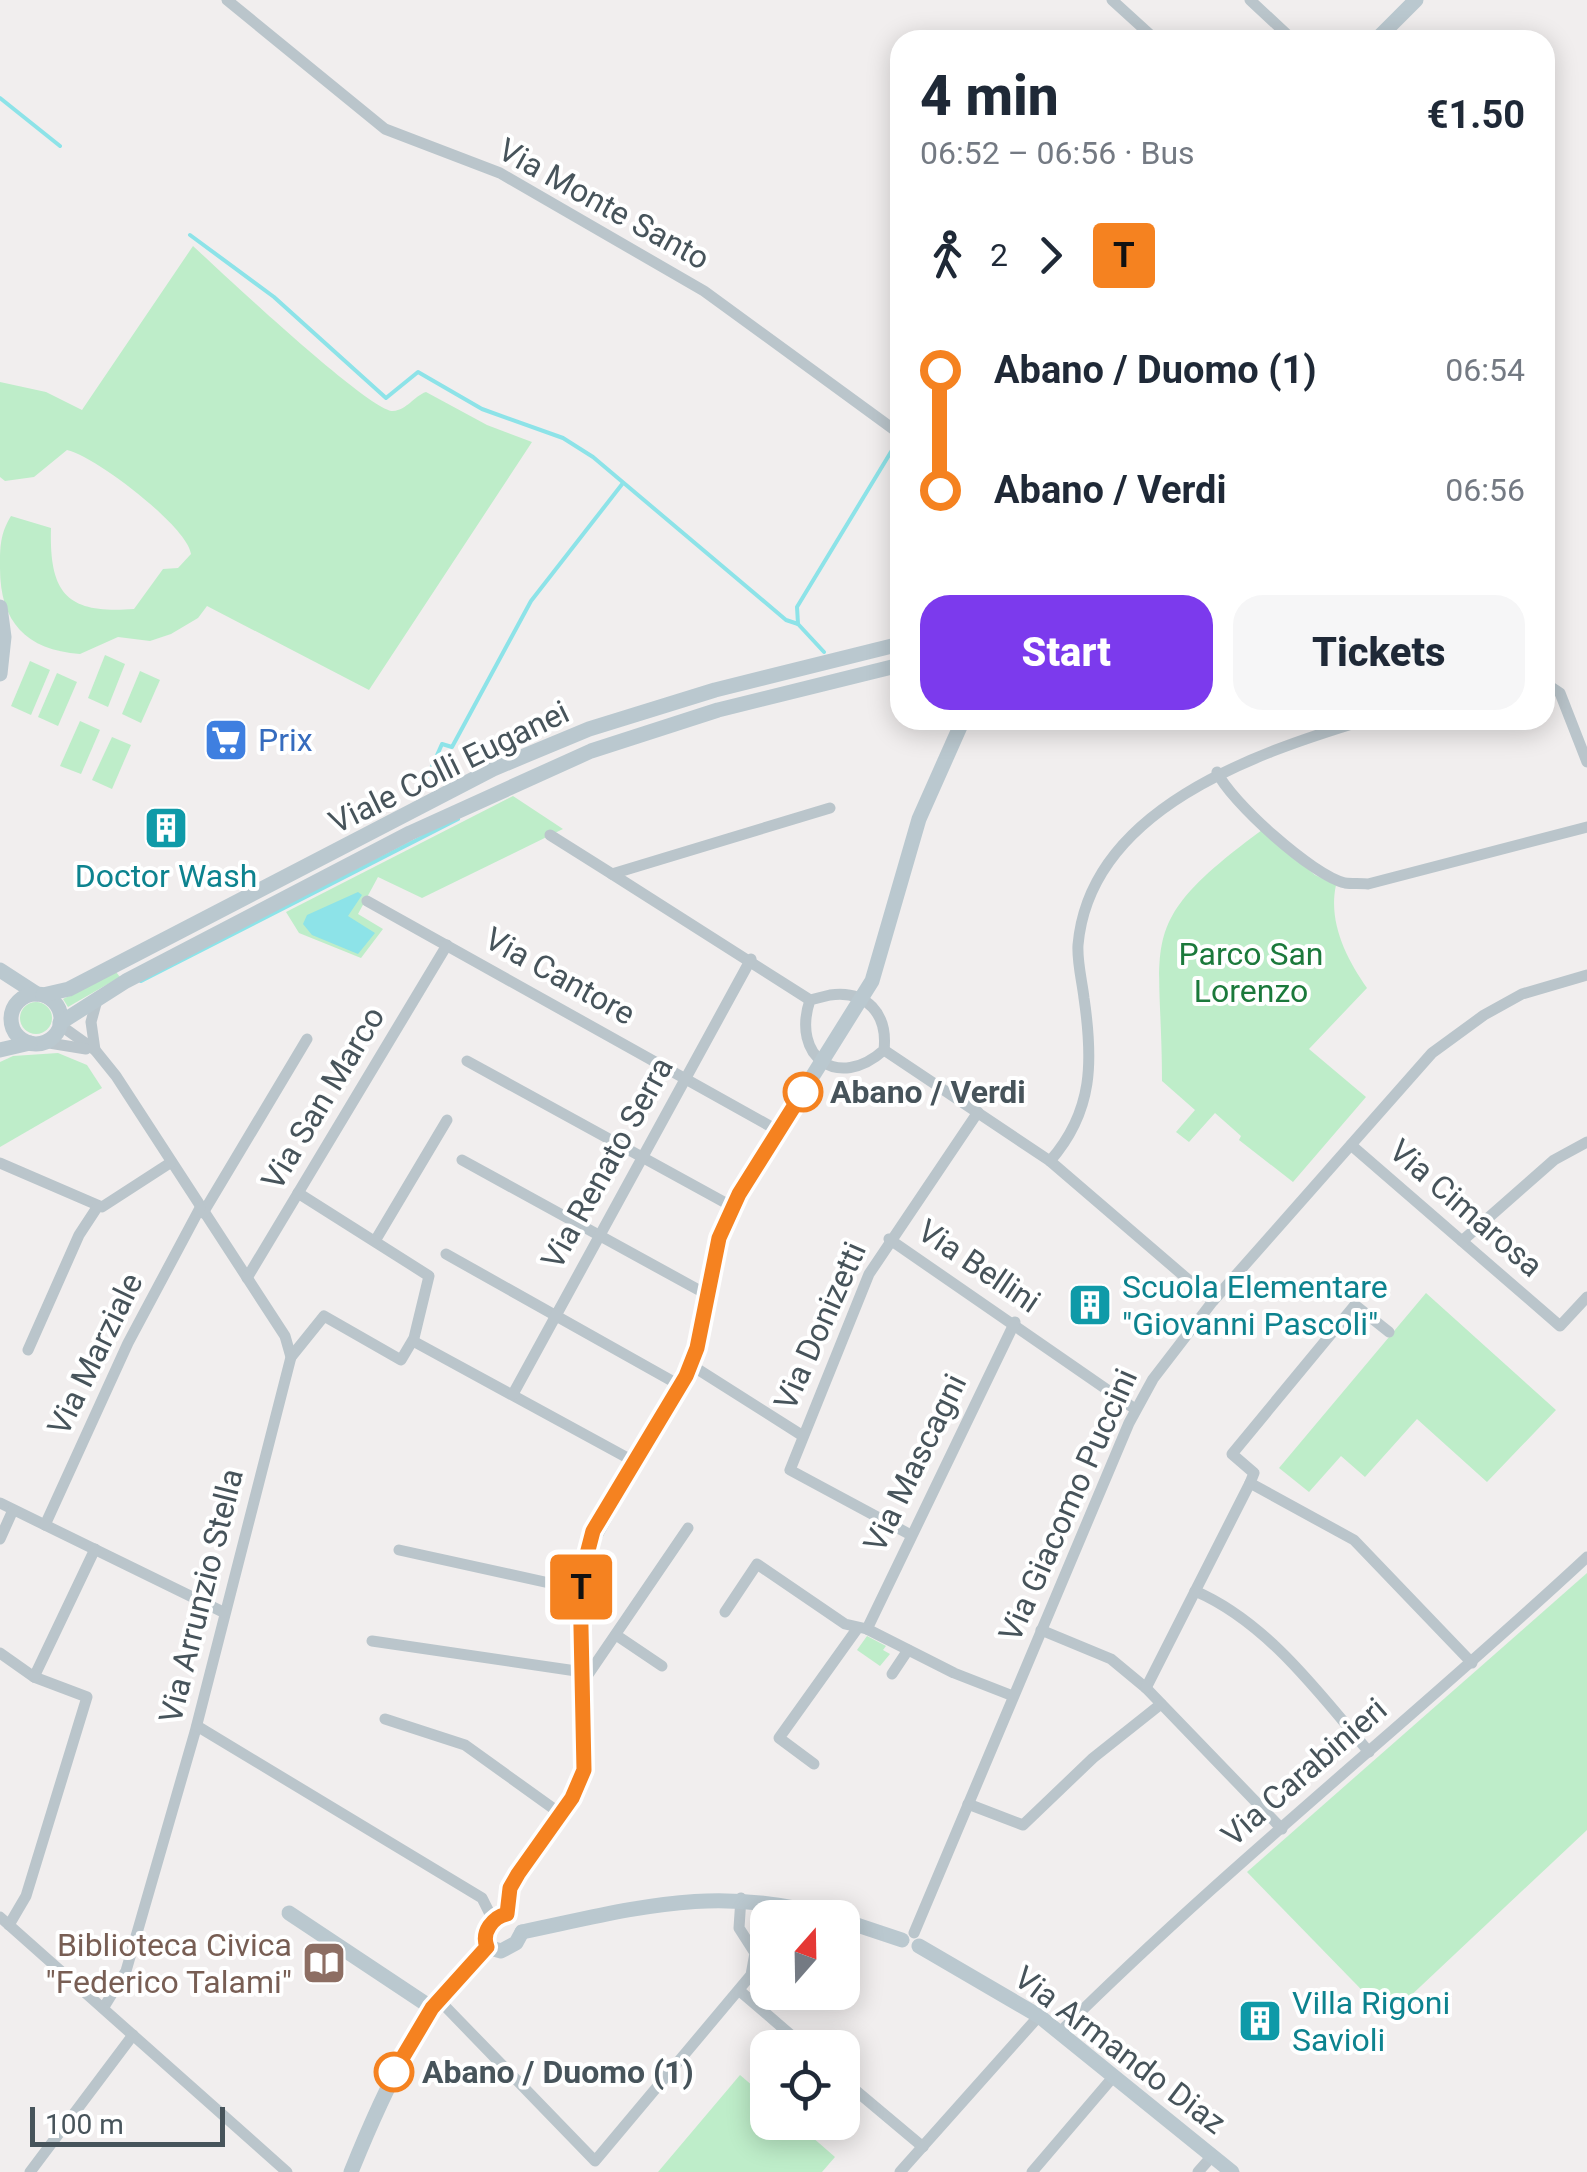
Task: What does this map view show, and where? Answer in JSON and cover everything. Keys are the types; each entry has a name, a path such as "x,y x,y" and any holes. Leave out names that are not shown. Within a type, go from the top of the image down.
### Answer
{"street":[{"name":"Via Monte Santo","path":"227,0 385,129 500,173 704,291 890,427"},
{"path":"1112,0 1145,30"},
{"path":"1250,0 1282,30"},
{"path":"1386,30 1416,0"},
{"path":"0,606 4,637 0,674"},
{"name":"Viale Colli Euganei","path":"7,1018 21,998 69,989 493,769 573,736 715,690 890,646"},
{"name":"Viale Colli Euganei","path":"37,1043 98,998 410,833 590,751 718,710 890,667"},
{"path":"1555,690 1560,693 1587,762"},
{"path":"487,1947 485,1936 500,1917 510,1888 561,1814 584,1770 581,1590 585,1553 593,1531 691,1365 719,1238 733,1206 862,1000 876,970 919,819 956,730"},
{"path":"1050,1161 1074,1128 1090,1082 1091,1045 1078,946 1090,900 1125,842 1217,772 1337,730"},
{"path":"1217,772 1224,788 1287,844 1344,883 1368,884 1587,827"},
{"path":"612,874 830,808"},
{"path":"550,835 751,959 810,1000 843,993 877,1009 883,1020 884,1050"},
{"name":"Via Cantore","path":"367,901 778,1130"},
{"name":"Via San Marco","path":"246,1278 447,945"},
{"name":"Via Renato Serra","path":"512,1394 751,959"},
{"path":"0,972 57,1006 60,1024 95,1050 284,1336 291,1356"},
{"path":"0,972 7,1018 16,1033 37,1043"},
{"name":"Via Giacomo Puccini","path":"912,1939 1135,1409 1213,1301 1453,1036 1522,994 1587,975"},
{"path":"95,1050 91,1022 98,998"},
{"path":"810,1000 803,1026 805,1041 823,1061 846,1070 867,1064 884,1050"},
{"path":"201,1210 308,1038"},
{"path":"0,1050 37,1043 95,1050"},
{"path":"884,1050 1050,1161 1213,1301"},
{"path":"468,1060 733,1206"},
{"name":"Via Donizetti","path":"803,1436 869,1274 978,1112"},
{"path":"375,1242 447,1120"},
{"path":"1462,1240 1528,1181 1587,1142"},
{"name":"Via Cimarosa","path":"1351,1146 1560,1326 1587,1298"},
{"path":"462,1160 706,1294"},
{"path":"0,1163 98,1206 108,1205 170,1163"},
{"path":"291,1356 324,1316 401,1360 413,1341 430,1276 298,1194"},
{"path":"28,1350 98,1206"},
{"name":"Via Marziale","path":"45,1526 128,1343 201,1210"},
{"name":"Via Bellini","path":"889,1239 1015,1322 1135,1409"},
{"path":"446,1254 681,1386"},
{"path":"1146,1688 1254,1472 1232,1454 1355,1305 1388,1332"},
{"name":"Via Mascagni","path":"814,1764 779,1738 862,1629 1015,1322"},
{"path":"413,1341 635,1462"},
{"name":"Via Arrunzio Stella","path":"104,2007 126,1971 196,1729 291,1356"},
{"path":"691,1365 803,1436 790,1470 909,1534"},
{"path":"1250,1482 1354,1540 1472,1663"},
{"path":"0,1504 223,1612"},
{"path":"0,1538 13,1510"},
{"path":"583,1677 688,1528"},
{"path":"34,1677 95,1549"},
{"path":"399,1550 581,1590"},
{"name":"Via Carabinieri","path":"1060,2032 1199,1900 1472,1663 1587,1557"},
{"path":"726,1612 757,1564 862,1629 1013,1696"},
{"path":"1195,1591 1246,1619 1369,1752"},
{"path":"1040,1630 1100,1654 1146,1688 1282,1829"},
{"path":"616,1635 662,1666"},
{"path":"372,1641 583,1677"},
{"path":"892,1674 908,1650"},
{"path":"0,1653 34,1677 87,1698 26,1896 5,1921 287,2172"},
{"path":"968,1804 1023,1825 1093,1758 1161,1704"},
{"path":"385,1719 465,1745 561,1814"},
{"path":"196,1729 482,1898 500,1917 520,1922 522,1932 516,1943 501,1951 487,1947"},
{"path":"289,1913 436,2004 487,2046 595,2161 751,1976 754,1953 739,1928 741,1898"},
{"path":"522,1932 664,1903 750,1900"},
{"name":"Via Armando Diaz","path":"860,1925 912,1939 1039,2016 1232,2172"},
{"path":"352,2172 392,2076 436,2004 487,1947"},
{"path":"741,1992 785,2030"},
{"path":"900,2172 1039,2016"},
{"path":"30,2172 133,2035"},
{"path":"1032,2172 1114,2076"},
{"path":"860,2093 923,2147"},
{"path":"1198,2172 1213,2156"}],"green space":[{"path":"193,246 294,338 379,405 398,410 426,392 487,425 532,442 369,690 207,606 198,618 171,634 150,641 118,637 80,654 31,639 11,618 5,604 1,547 11,516 51,528 51,551 59,584 67,596 93,608 134,609 163,569 178,568 191,554 186,542 158,511 118,478 80,455 67,450 34,477 5,481 0,477 0,382 46,392 82,410"},
{"path":"105,655 125,664 108,707 88,698"},
{"path":"30,661 50,670 31,715 11,706"},
{"path":"140,671 160,680 141,723 122,714"},
{"path":"57,673 77,682 58,726 38,717"},
{"path":"80,721 100,730 81,774 60,766"},
{"path":"112,737 131,745 112,789 92,780"},
{"path":"513,796 563,829 422,898 378,877 358,914 383,929 361,958 299,933 286,912"},
{"name":"Parco San Lorenzo","path":"1262,830 1315,875 1336,885 1337,926 1352,964 1367,988 1309,1049 1366,1097 1293,1182 1239,1140 1241,1136 1215,1113 1189,1142 1176,1132 1195,1110 1162,1081 1159,994 1164,937 1174,913 1192,889"},
{"path":"116,972 120,977 68,1007 63,999"},
{"path":"36,1002 48,1006 52,1018 48,1030 36,1034 24,1030 20,1018 24,1006"},
{"path":"58,1053 87,1065 102,1088 0,1147 0,1062 13,1056"},
{"path":"1426,1293 1556,1410 1487,1482 1417,1419 1365,1477 1341,1456 1309,1492 1279,1468"},
{"path":"1587,1573 1587,1830 1388,2017 1247,1872"},
{"path":"867,1636 886,1646 883,1650 890,1654 880,1666 857,1650"},
{"path":"740,2075 750,2084 750,2140 816,2140 835,2157 822,2172 658,2172"}],"water":[{"path":"358,892 362,895 348,916 375,933 358,954 312,935 303,924 307,915"}],"waterway":[{"path":"0,98 60,146"},
{"path":"190,235 274,297 386,398 418,372 482,409 563,438 593,457 786,620 798,624"},
{"path":"824,652 798,624 797,607 890,454"},
{"path":"426,780 442,744 452,747 531,601 623,483"},
{"path":"141,981 458,819"}],"bus line":[{"name":"T","path":"394,2072 432,2008 487,1947 485,1936 493,1920 507,1914 510,1888 582,1778 587,1744 580,1581 585,1553 593,1531 686,1376 697,1348 719,1238 739,1194 803,1092"}],"place":[{"name":"Prix","path":"226,740"},
{"name":"Doctor Wash","path":"166,828"},
{"name":"Abano / Verdi","path":"803,1092"},
{"name":"Scuola Elementare \"Giovanni Pascoli\"","path":"1090,1305"},
{"name":"Biblioteca Civica \"Federico Talami\"","path":"324,1963"},
{"name":"Villa Rigoni Savioli","path":"1260,2021"},
{"name":"Abano / Duomo (1)","path":"394,2072"}]}
